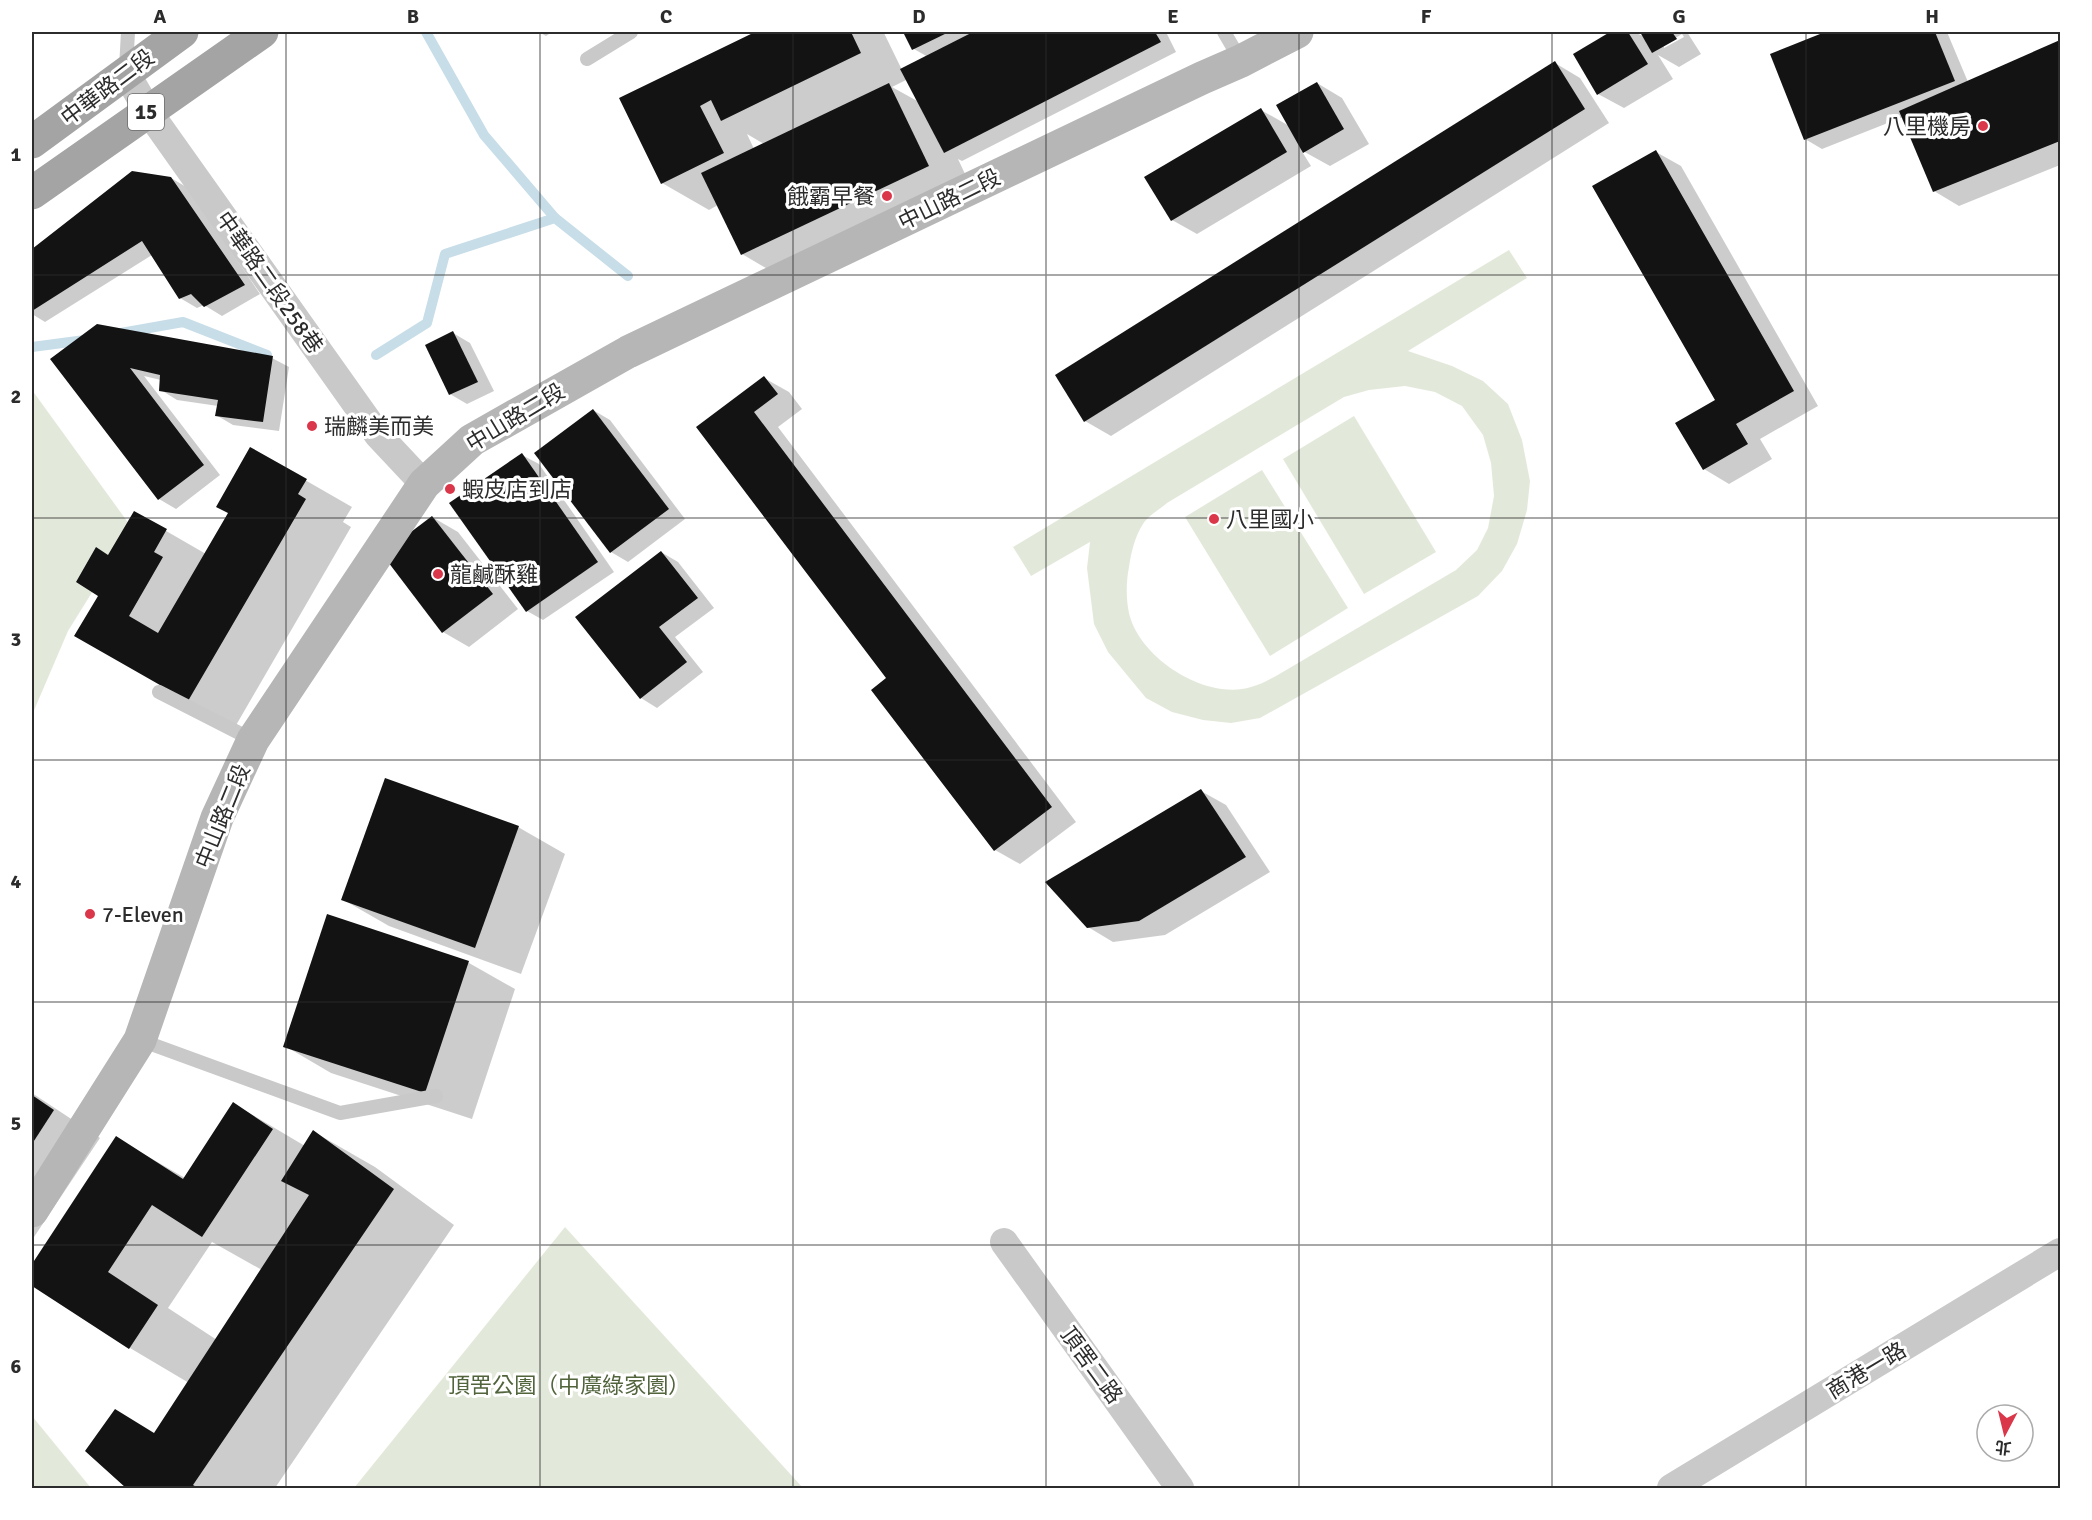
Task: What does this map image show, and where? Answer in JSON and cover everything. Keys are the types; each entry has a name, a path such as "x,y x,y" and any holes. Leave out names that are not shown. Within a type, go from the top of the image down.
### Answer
{"main road":[{"name":"中華路二段","path":"32,141 182,32"},
{"name":"中華路二段","path":"32,193 262,32"},
{"name":"中山路二段","path":"32,1210 140,1040 217,818 254,740 424,484 472,440 628,352 1241,61 1297,32"}],"street":[{"name":"中華路二段258巷","path":"126,73 148,111 378,435 424,484"},
{"name":"頂罟二路","path":"1004,1242 1180,1488"},
{"name":"商港一路","path":"1671,1488 2061,1252"}],"lane":[{"path":"126,73 128,32"},
{"path":"588,59 631,32"},
{"path":"1224,32 1241,61"},
{"path":"159,692 254,740"},
{"path":"140,1040 340,1113 436,1095"}],"green space":[{"path":"1509,250 1527,278 1408,351 1452,366 1483,381 1508,404 1522,440 1530,481 1527,510 1517,544 1502,571 1478,596 1260,718 1231,723 1203,720 1172,712 1146,698 1108,652 1094,624 1087,568 1090,542 1031,576 1013,547","holes":["1405,386 1435,392 1462,406 1483,435 1491,463 1494,496 1488,528 1477,550 1456,570 1276,676 1251,687 1233,690 1214,688 1195,682 1160,660 1146,646 1135,630 1129,613 1127,584 1136,539 1143,524 1151,515 1167,503 1344,397 1369,390"]},
{"path":"32,390 132,528 68,631 32,715"},
{"path":"1354,416 1436,552 1364,594 1283,459"},
{"path":"1262,470 1348,608 1270,656 1185,517"},
{"name":"頂罟公園（中廣綠家園）","path":"565,1227 803,1488 354,1488"},
{"path":"32,1416 91,1488 32,1488"}],"building":[{"path":"755,32 851,32 861,53 721,121 711,100 700,106 724,153 661,184 619,98"},
{"path":"903,32 949,32 912,50"},
{"path":"973,32 1155,32 1161,42 944,153 900,69"},
{"path":"1610,32 1628,32 1648,64 1597,95 1573,54"},
{"path":"1640,32 1672,32 1677,39 1652,53"},
{"path":"1825,32 1935,32 1955,81 1804,140 1770,54"},
{"name":"八里機房","path":"2060,40 2060,141 1933,192 1899,111"},
{"path":"1555,61 1585,109 1084,422 1055,375"},
{"path":"1317,82 1344,129 1303,153 1276,105"},
{"path":"889,83 929,166 741,255 701,173"},
{"path":"1261,108 1287,152 1171,221 1144,177"},
{"path":"1656,150 1794,391 1736,424 1748,444 1703,470 1675,423 1715,400 1592,186"},
{"path":"132,171 171,177 245,285 204,307 191,294 179,299 142,241 32,311 32,249"},
{"path":"97,324 273,356 263,422 215,416 218,400 159,391 160,375 130,368 204,465 158,500 50,359"},
{"path":"453,331 478,382 449,395 425,345"},
{"path":"764,376 778,394 754,412 1052,807 994,851 871,690 886,678 696,427"},
{"path":"593,409 669,509 610,553 534,453"},
{"path":"250,447 307,479 298,494 306,499 188,701 74,636 98,596 76,582 96,547 108,555 134,511 167,529 154,552 163,557 129,616 158,633 228,513 216,507"},
{"path":"522,453 598,562 526,612 449,503"},
{"name":"龍鹹酥雞","path":"432,516 493,594 442,633 382,554"},
{"path":"661,551 698,598 659,627 687,662 640,699 575,617"},
{"path":"385,778 519,826 475,948 341,900"},
{"path":"1201,789 1246,857 1139,921 1087,928 1045,882"},
{"path":"327,914 469,961 425,1093 283,1047"},
{"path":"32,1095 54,1110 32,1144"},
{"path":"233,1102 273,1129 202,1237 152,1205 108,1272 158,1305 129,1349 32,1286 32,1264 116,1136 183,1179"},
{"path":"313,1130 394,1189 193,1485 198,1488 126,1488 85,1451 115,1409 154,1433 309,1195 281,1181"}],"waterway":[{"path":"426,32 484,135 555,218"},
{"path":"376,355 427,323 445,254 555,218 628,276"},
{"path":"121,333 183,322 267,355"},
{"path":"32,347 85,340"}],"place":[{"name":"八里機房","path":"1983,126"},
{"name":"餓霸早餐","path":"887,196"},
{"name":"瑞麟美而美","path":"312,426"},
{"name":"蝦皮店到店","path":"450,489"},
{"name":"八里國小","path":"1214,519"},
{"name":"龍鹹酥雞","path":"438,574"},
{"name":"7-Eleven","path":"90,914"}]}
